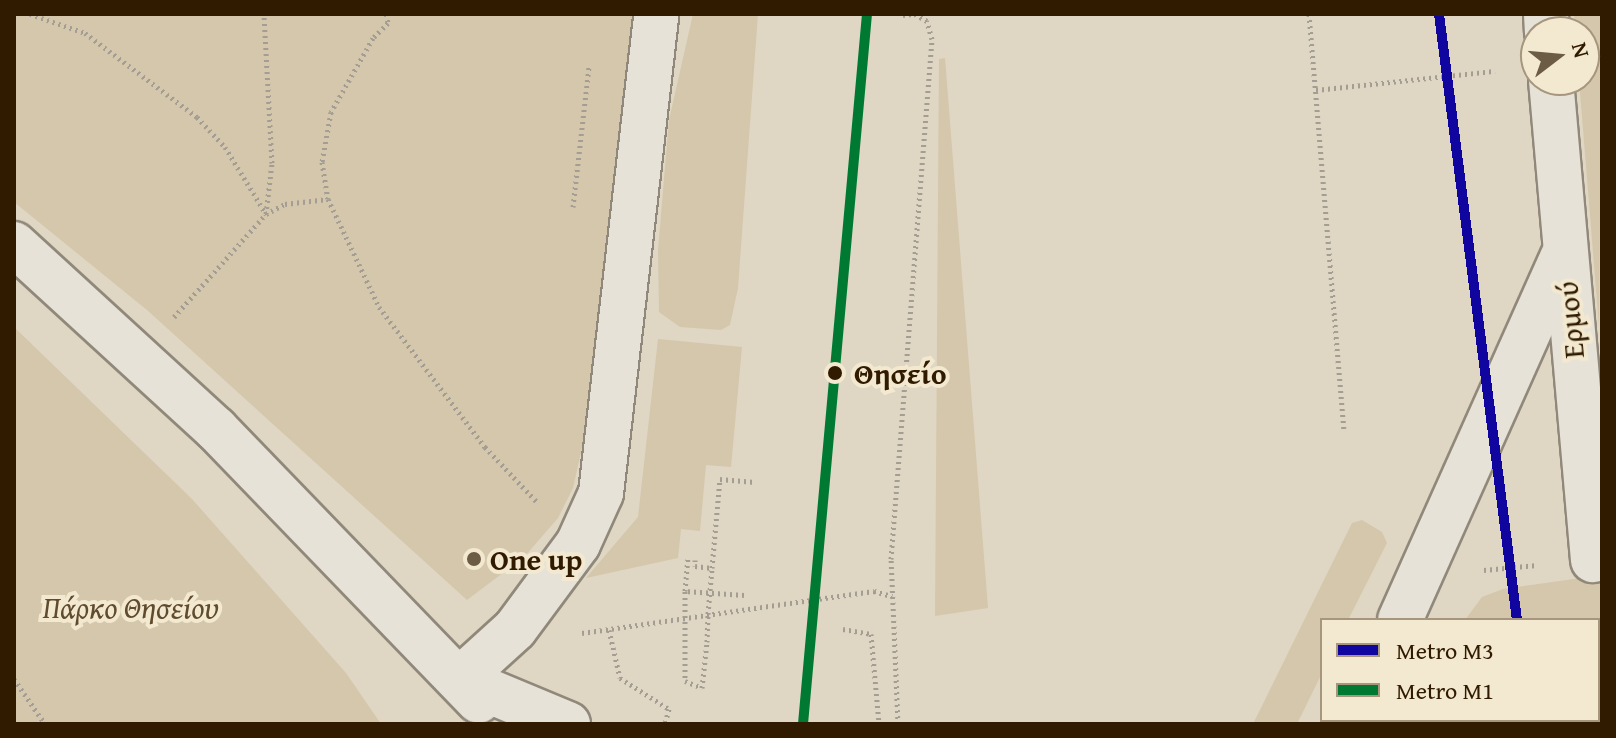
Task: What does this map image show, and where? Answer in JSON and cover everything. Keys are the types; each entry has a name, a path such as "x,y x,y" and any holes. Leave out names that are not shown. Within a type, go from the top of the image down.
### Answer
{"street":[{"path":"460,679 515,629 578,544 601,493 656,14"},
{"name":"Ερμού","path":"1552,96 1593,560"},
{"path":"14,244 139,356 460,679 499,724"},
{"path":"1401,618 1564,254"},
{"path":"460,679 568,724"}],"path":[{"path":"30,14 85,33 197,117 225,147 266,214"},
{"path":"264,14 272,163 266,214"},
{"path":"386,14 388,23 373,38 331,112 322,162 328,199 379,307 485,447 578,544"},
{"path":"898,724 892,596 932,56 929,25 914,14 903,15"},
{"path":"1309,14 1344,429"},
{"path":"1316,90 1504,70"},
{"path":"139,356 266,214 285,204 328,199"},
{"path":"712,565 695,566 692,560 685,591 685,681 702,688 711,614 720,479 755,482"},
{"path":"685,591 744,595"},
{"path":"598,631 880,592 892,596"},
{"path":"843,629 871,634 879,724"},
{"path":"609,630 620,678 669,709 671,717 665,724"},
{"path":"14,679 45,724"}],"green space":[{"path":"14,14 633,14 585,434 573,488 558,518 525,556 467,600 147,310 14,202"},
{"path":"693,14 758,14 738,288 730,325 721,330 680,327 659,312 658,250 669,120"},
{"path":"1602,14 1599,326 1580,96 1600,96 1600,16 1574,16"},
{"path":"945,58 988,608 935,616 939,59"},
{"name":"Πάρκο Θησείου","path":"14,327 192,499 346,673 381,724 14,724"},
{"path":"658,339 742,347 731,467 706,465 700,531 681,529 678,558 586,578 638,517"},
{"path":"1362,520 1382,532 1387,543 1349,618 1320,618 1320,677 1297,724 1253,724 1352,523"},
{"path":"1602,575 1602,724 1414,724 1600,722 1600,618 1466,618 1482,597 1503,589"}],"metro line":[{"name":"Μ1","path":"803,724 867,14"},
{"name":"Μ3","path":"1439,14 1517,618"}],"place":[{"name":"Θησείο","path":"835,373"},
{"name":"One up","path":"474,559"}]}
